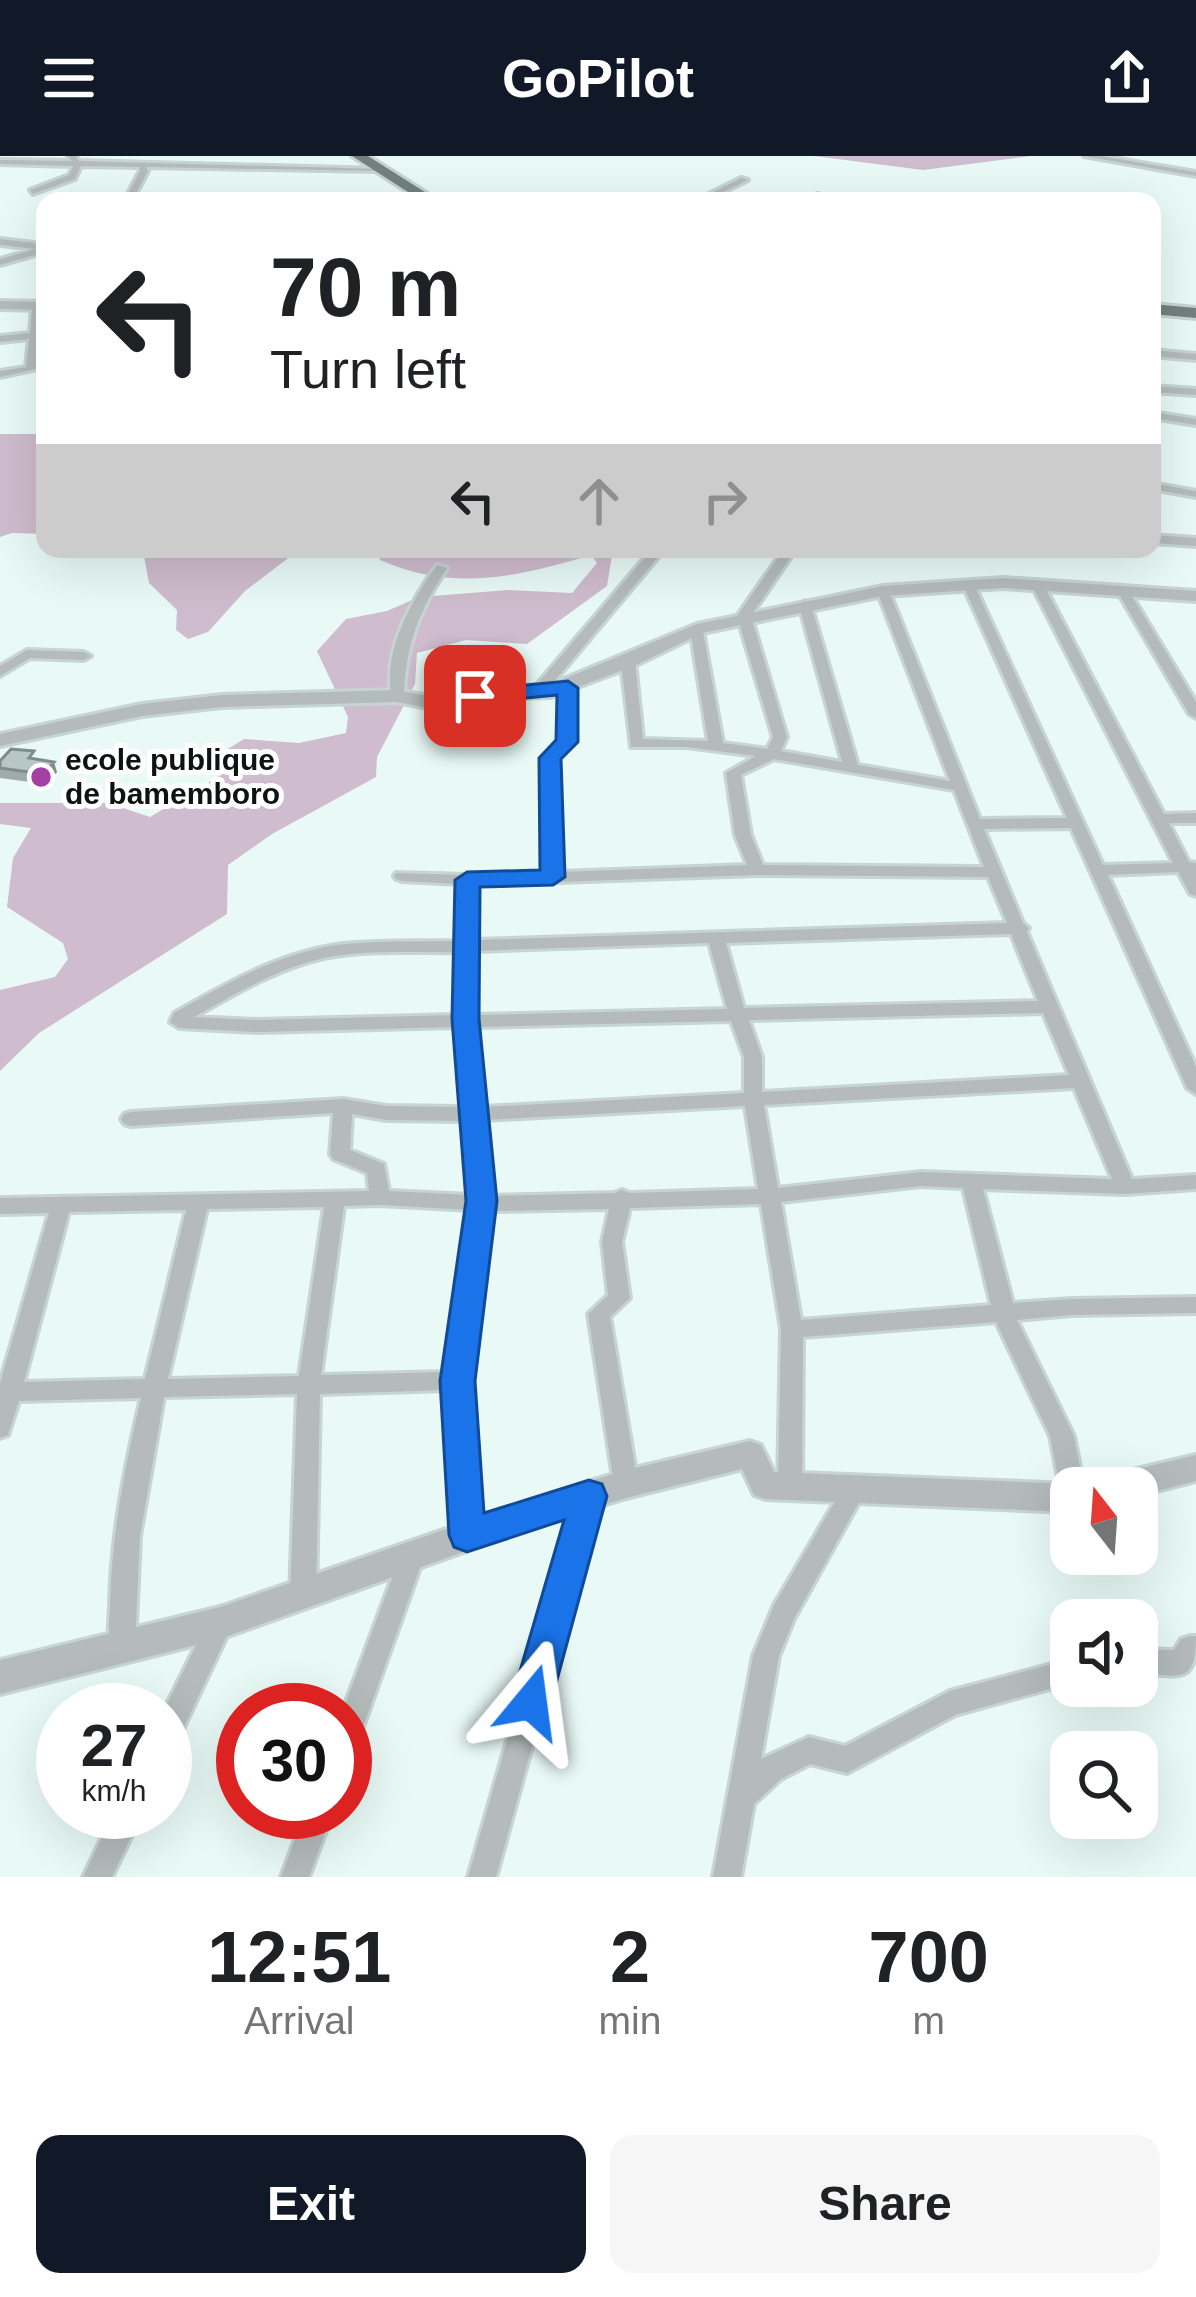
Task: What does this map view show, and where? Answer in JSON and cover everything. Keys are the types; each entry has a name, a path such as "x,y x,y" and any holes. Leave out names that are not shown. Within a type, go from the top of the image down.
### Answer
{"highway":[{"path":"359,156 416,192"},
{"path":"1161,310 1196,313"}],"street":[{"path":"1088,156 1196,174"},
{"path":"1,158 142,166 379,169"},
{"path":"33,192 72,177 78,171 74,160"},
{"path":"133,192 144,172 142,166"},
{"path":"718,192 744,180"},
{"path":"0,242 36,247"},
{"path":"0,262 36,251"},
{"path":"0,304 36,306"},
{"path":"0,374 31,369 36,323"},
{"path":"0,339 32,336"},
{"path":"1161,354 1196,357"},
{"path":"1161,390 1196,392"},
{"path":"1161,417 1196,422"},
{"path":"1161,488 1196,494"},
{"path":"1161,540 1196,542"},
{"path":"538,693 651,558"},
{"path":"744,616 784,558"},
{"path":"397,696 404,633 414,605 441,568"},
{"path":"968,584 1196,1088"},
{"path":"0,740 181,705 397,696 448,706 485,693 568,688 697,628 883,591 1037,584 1196,596"},
{"path":"1037,584 1157,819 1190,867 1196,891"},
{"path":"883,591 992,872 1021,928 1125,1187"},
{"path":"1123,591 1196,714"},
{"path":"805,605 851,767"},
{"path":"744,616 779,737 772,754 733,773 743,835 757,870"},
{"path":"697,628 716,747"},
{"path":"0,671 27,654 84,656"},
{"path":"628,662 633,742 772,754 960,787"},
{"path":"553,877 550,758 567,742 568,688"},
{"path":"1157,819 1196,818"},
{"path":"975,824 1075,823"},
{"path":"1096,870 1190,867"},
{"path":"402,876 467,880 757,870 992,872"},
{"path":"467,880 465,1019 482,1201 458,1381 467,1535"},
{"path":"1021,928 466,943 315,954 238,986 179,1022 258,1026 1050,1006"},
{"path":"717,939 728,988 753,1057 753,1099 792,1329 790,1488"},
{"path":"131,1119 344,1106 386,1113 473,1114 1080,1081"},
{"path":"344,1106 340,1154 377,1169 380,1198"},
{"path":"0,1206 380,1198 513,1204 622,1197 772,1196 920,1179 1125,1187 1196,1182"},
{"path":"971,1181 1006,1312 1062,1436 1068,1467"},
{"path":"622,1197 612,1243 619,1298 599,1314 626,1484"},
{"path":"303,1597 309,1384 335,1199"},
{"path":"122,1646 122,1580 155,1388 198,1203"},
{"path":"0,1428 4,1392 59,1208"},
{"path":"792,1329 1006,1312 1196,1306"},
{"path":"4,1392 458,1381"},
{"path":"0,1677 220,1623 626,1484 750,1454 765,1485 1050,1497"},
{"path":"1158,1478 1196,1468"},
{"path":"727,1877 766,1656 783,1613 854,1488"},
{"path":"482,1877 589,1496"},
{"path":"366,1683 413,1554"},
{"path":"191,1683 220,1623"},
{"path":"1158,1662 1180,1663 1190,1648 1196,1648"},
{"path":"744,1794 771,1769 809,1750 847,1760 950,1704 1050,1677"},
{"path":"97,1877 116,1839"},
{"path":"295,1877 309,1839"}],"shaded area":[{"path":"814,156 1031,156 923,170"},
{"path":"0,434 36,434 36,534 0,537"},
{"path":"144,558 288,558 245,591 208,632 188,639 176,630 177,610 149,583"},
{"path":"580,558 486,578 434,576 380,560"},
{"path":"593,558 612,558 607,586 527,644 466,640 417,653 415,684 377,757 376,777 272,834 228,865 227,914 39,1033 0,1071 0,990 55,977 68,959 63,943 7,907 13,858 31,828 0,824 0,803 108,803 150,817 228,771 226,750 244,739 299,743 346,733 348,717 317,651 346,619 387,611 419,597 508,590 572,593 597,563"}],"building":[{"path":"11,749 34,751 29,758 54,762 43,774 0,768"}],"place":[{"name":"ecole publique de bamemboro","path":"41,777"}],"route":[{"path":"475,696 568,688 567,742 550,758 553,877 467,880 465,1019 482,1201 458,1381 467,1535 589,1496 531,1702"}]}
